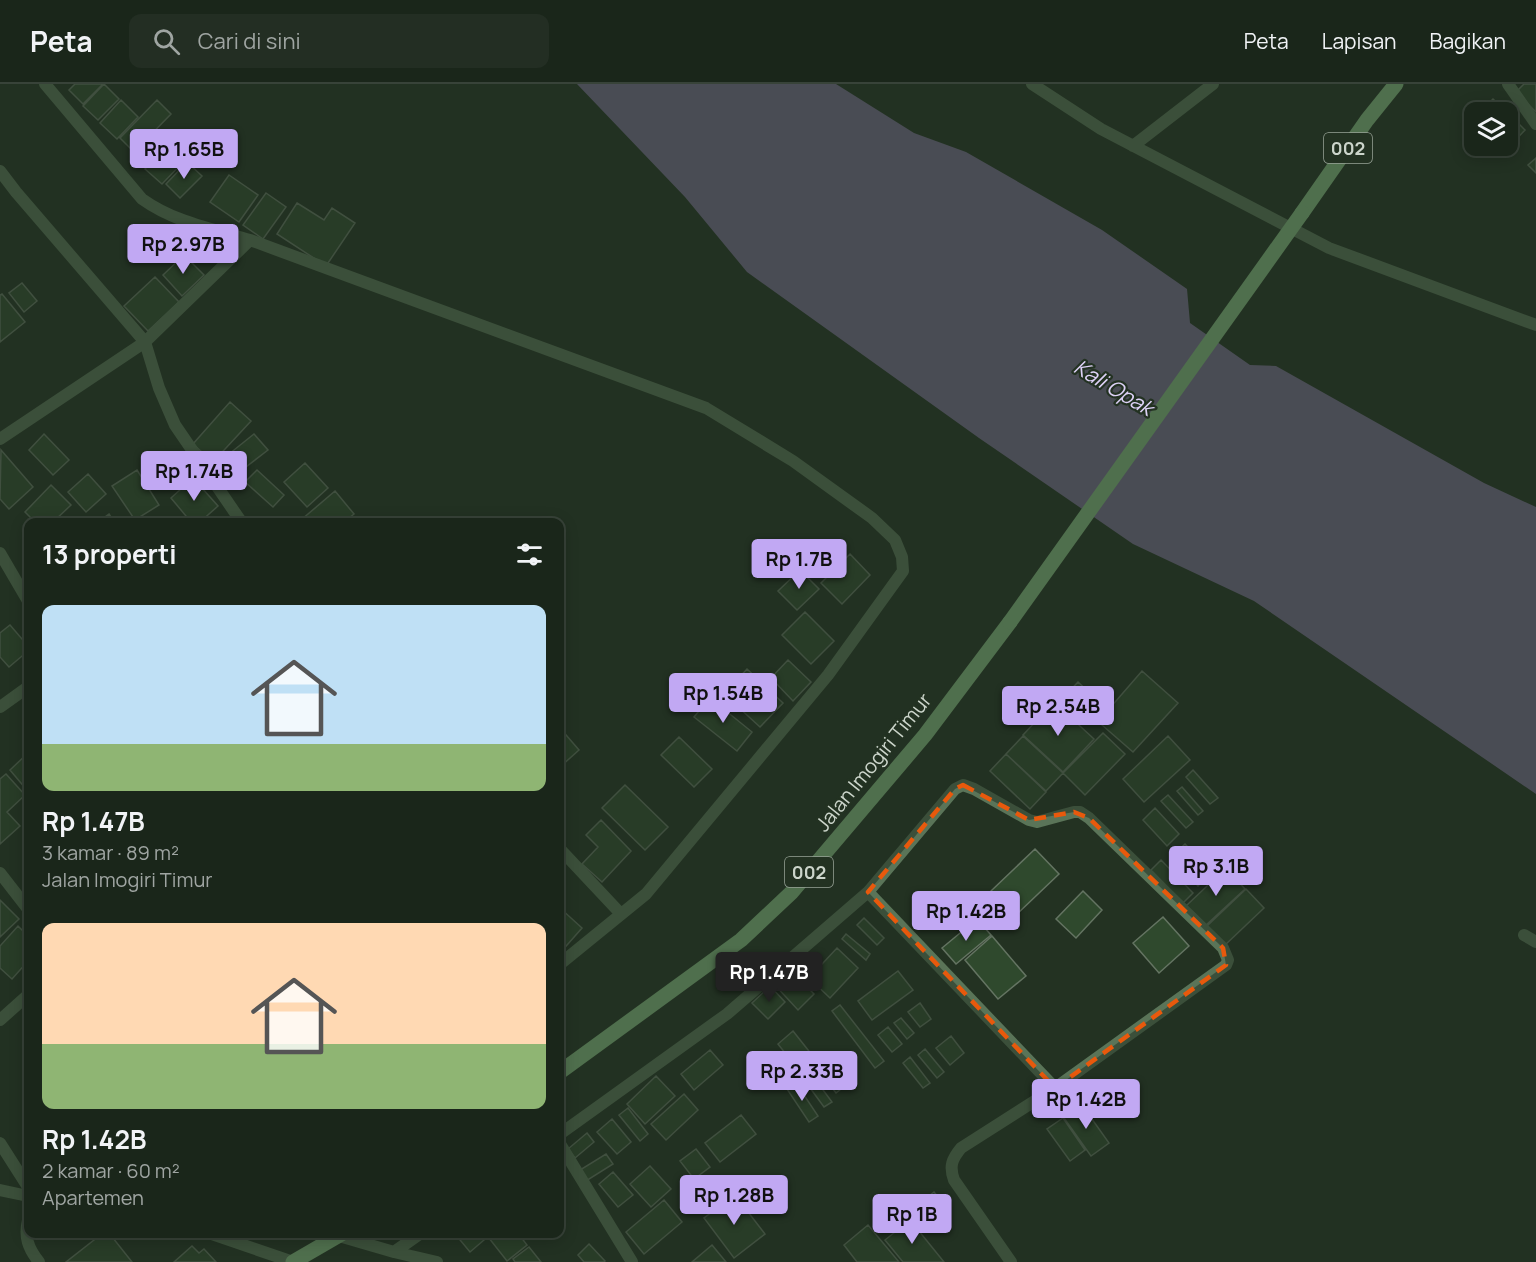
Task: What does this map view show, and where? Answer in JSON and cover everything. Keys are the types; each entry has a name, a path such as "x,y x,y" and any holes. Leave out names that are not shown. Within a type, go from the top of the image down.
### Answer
{"main road":[{"name":"Jalan Imogiri Timur","path":"564,1069 741,940 792,892 925,735 1010,622 1367,120 1396,84"},
{"path":"293,1262 334,1238"}],"street":[{"path":"45,84 142,199 158,211 178,220 250,240 706,408 793,461 872,518 895,540 902,557 903,571 828,675 646,894 564,961"},
{"path":"1032,84 1101,129 1329,248 1536,325"},
{"path":"1132,146 1213,84"},
{"path":"1508,84 1536,124"},
{"path":"0,171 145,342 159,388 175,425 238,518"},
{"path":"0,439 145,342 250,240"},
{"path":"0,553 24,594"},
{"path":"0,707 24,690"},
{"path":"564,1131 727,1014 868,892 955,789 963,785 974,789 1029,820 1037,822 1080,812 1089,818 1223,948 1228,960 1226,965 1055,1088 961,1148 952,1160 951,1171 954,1180 1011,1262"},
{"path":"564,853 621,914"},
{"path":"0,873 24,904"},
{"path":"868,892 1055,1088"},
{"path":"1524,935 1536,942"},
{"path":"0,1020 24,999"},
{"path":"0,1143 24,1181"},
{"path":"564,1151 632,1262"},
{"path":"0,1190 24,1195"},
{"path":"26,1238 30,1251 39,1262"},
{"path":"223,1238 293,1262"},
{"path":"353,1238 394,1252 437,1262"},
{"path":"394,1252 414,1238"}],"highlighted area":[{"path":"963,785 1029,820 1074,812 1089,818 1223,948 1226,965 1055,1088 868,892 955,789"}],"water":[{"name":"Kali Opak","path":"577,84 836,84 914,133 966,152 1102,230 1187,289 1190,323 1250,365 1276,366 1484,483 1536,507 1536,794 1254,601 1133,544 979,438 747,272 685,197"}],"building":[{"path":"75,84 103,84 83,104 69,90"},
{"path":"104,84 119,99 98,120 83,106"},
{"path":"1524,84 1536,84 1536,112 1516,92"},
{"path":"121,100 138,117 117,139 100,123"},
{"path":"157,100 171,114 134,152 120,138"},
{"path":"1518,123 1525,130 1518,137"},
{"path":"171,142 187,158 162,184 145,169"},
{"path":"1536,158 1536,173 1528,165"},
{"path":"187,162 202,176 180,198 166,184"},
{"path":"229,175 258,195 239,222 210,202"},
{"path":"266,193 286,207 263,239 243,225"},
{"path":"297,203 324,220 332,208 355,223 326,266 277,234"},
{"path":"184,255 204,275 182,296 163,275"},
{"path":"155,277 179,302 148,331 124,306"},
{"path":"22,283 37,301 24,312 9,293"},
{"path":"2,294 25,322 0,342 0,295"},
{"path":"230,402 251,421 213,462 193,444"},
{"path":"44,434 69,460 53,475 29,450"},
{"path":"254,434 268,450 242,470 229,454"},
{"path":"1,450 33,487 9,509 0,499"},
{"path":"305,463 328,488 307,507 284,482"},
{"path":"137,470 159,505 138,518 134,518 112,486"},
{"path":"257,470 284,495 273,507 245,482"},
{"path":"88,474 106,494 86,512 68,492"},
{"path":"193,478 218,506 204,518 188,518 171,498"},
{"path":"51,485 71,505 57,518 31,518 25,512"},
{"path":"335,491 354,514 349,518 303,518"},
{"path":"850,554 870,575 842,604 821,583"},
{"path":"800,570 819,589 797,610 778,591"},
{"path":"805,612 834,641 811,664 782,635"},
{"path":"10,625 24,641 24,654 9,667 0,657 0,633"},
{"path":"788,660 811,682 793,701 771,678"},
{"path":"747,669 783,703 760,727 724,694"},
{"path":"1142,671 1178,703 1133,752 1102,725 1112,713 1109,709"},
{"path":"1078,682 1093,696 1077,712 1062,699"},
{"path":"710,698 752,732 737,751 694,717"},
{"path":"1054,702 1094,739 1063,772 1023,735"},
{"path":"564,733 579,750 564,763"},
{"path":"1103,733 1125,754 1085,795 1063,773"},
{"path":"1023,736 1063,773 1046,791 1006,754"},
{"path":"1168,736 1190,760 1144,802 1123,779"},
{"path":"679,737 712,769 694,787 661,755"},
{"path":"1006,754 1046,792 1030,809 990,771"},
{"path":"24,757 24,787 10,770"},
{"path":"1193,770 1218,798 1210,804 1186,777"},
{"path":"6,774 24,796 7,812 20,826 0,844 0,779"},
{"path":"625,785 668,827 645,850 602,808"},
{"path":"1182,787 1203,811 1198,815 1177,791"},
{"path":"1168,795 1193,822 1186,828 1161,801"},
{"path":"1155,808 1179,834 1167,846 1143,820"},
{"path":"601,820 631,851 602,882 582,864 598,847 586,835"},
{"path":"1185,844 1212,872 1198,886 1171,857"},
{"path":"1035,849 1059,874 1015,916 991,891"},
{"path":"1161,860 1193,893 1183,903 1151,870"},
{"path":"1226,868 1245,889 1205,926 1186,906"},
{"path":"1246,889 1264,908 1224,946 1206,927"},
{"path":"1083,891 1102,910 1076,938 1056,919"},
{"path":"0,900 19,919 0,937"},
{"path":"564,912 582,928 564,948"},
{"path":"1163,917 1189,946 1159,973 1133,943"},
{"path":"864,918 884,938 877,945 857,925"},
{"path":"977,919 991,935 956,964 942,948"},
{"path":"18,926 24,932 24,966 12,979 0,968 0,946"},
{"path":"846,934 870,954 866,960 842,939"},
{"path":"992,936 1026,976 998,999 965,960"},
{"path":"837,948 858,968 830,998 809,978"},
{"path":"789,968 814,994 798,1010 773,983"},
{"path":"898,971 913,990 872,1020 858,1001"},
{"path":"770,986 785,1002 768,1019 752,1003"},
{"path":"920,1003 931,1019 920,1027 908,1012"},
{"path":"840,1005 884,1061 875,1068 832,1011"},
{"path":"901,1018 914,1033 907,1039 894,1023"},
{"path":"888,1027 902,1044 892,1052 878,1035"},
{"path":"793,1031 812,1055 797,1068 778,1044"},
{"path":"951,1036 964,1053 950,1065 936,1048"},
{"path":"925,1049 944,1072 937,1078 918,1055"},
{"path":"710,1050 723,1065 694,1090 681,1074"},
{"path":"910,1057 930,1083 923,1088 903,1063"},
{"path":"830,1064 846,1085 836,1093 820,1072"},
{"path":"812,1075 832,1102 824,1107 805,1081"},
{"path":"656,1076 675,1096 645,1124 627,1104"},
{"path":"796,1083 818,1116 809,1122 787,1089"},
{"path":"684,1094 698,1110 666,1140 651,1124"},
{"path":"1082,1105 1109,1143 1091,1156 1064,1118"},
{"path":"628,1108 648,1134 640,1141 619,1115"},
{"path":"741,1115 756,1134 720,1162 705,1143"},
{"path":"1063,1118 1085,1150 1070,1161 1047,1129"},
{"path":"612,1119 631,1142 617,1154 597,1132"},
{"path":"587,1133 594,1142 575,1158 568,1149"},
{"path":"696,1149 710,1167 694,1179 680,1161"},
{"path":"606,1154 613,1164 586,1181 580,1170"},
{"path":"650,1166 671,1189 651,1207 630,1184"},
{"path":"613,1172 633,1195 618,1207 599,1184"},
{"path":"934,1192 948,1209 929,1224 915,1207"},
{"path":"735,1195 765,1234 734,1258 704,1218"},
{"path":"664,1200 682,1222 644,1254 626,1232"},
{"path":"910,1220 944,1262 903,1262 885,1240"},
{"path":"868,1225 899,1262 857,1262 844,1245"},
{"path":"97,1238 113,1238 132,1262 66,1262"},
{"path":"458,1238 482,1238 484,1240 470,1252"},
{"path":"489,1238 522,1238 527,1245 507,1261"},
{"path":"589,1244 604,1262 584,1262 578,1255"},
{"path":"712,1245 726,1262 692,1262"},
{"path":"192,1246 199,1253 204,1249 216,1262 174,1262"},
{"path":"529,1247 541,1262 515,1262 513,1259"}]}
